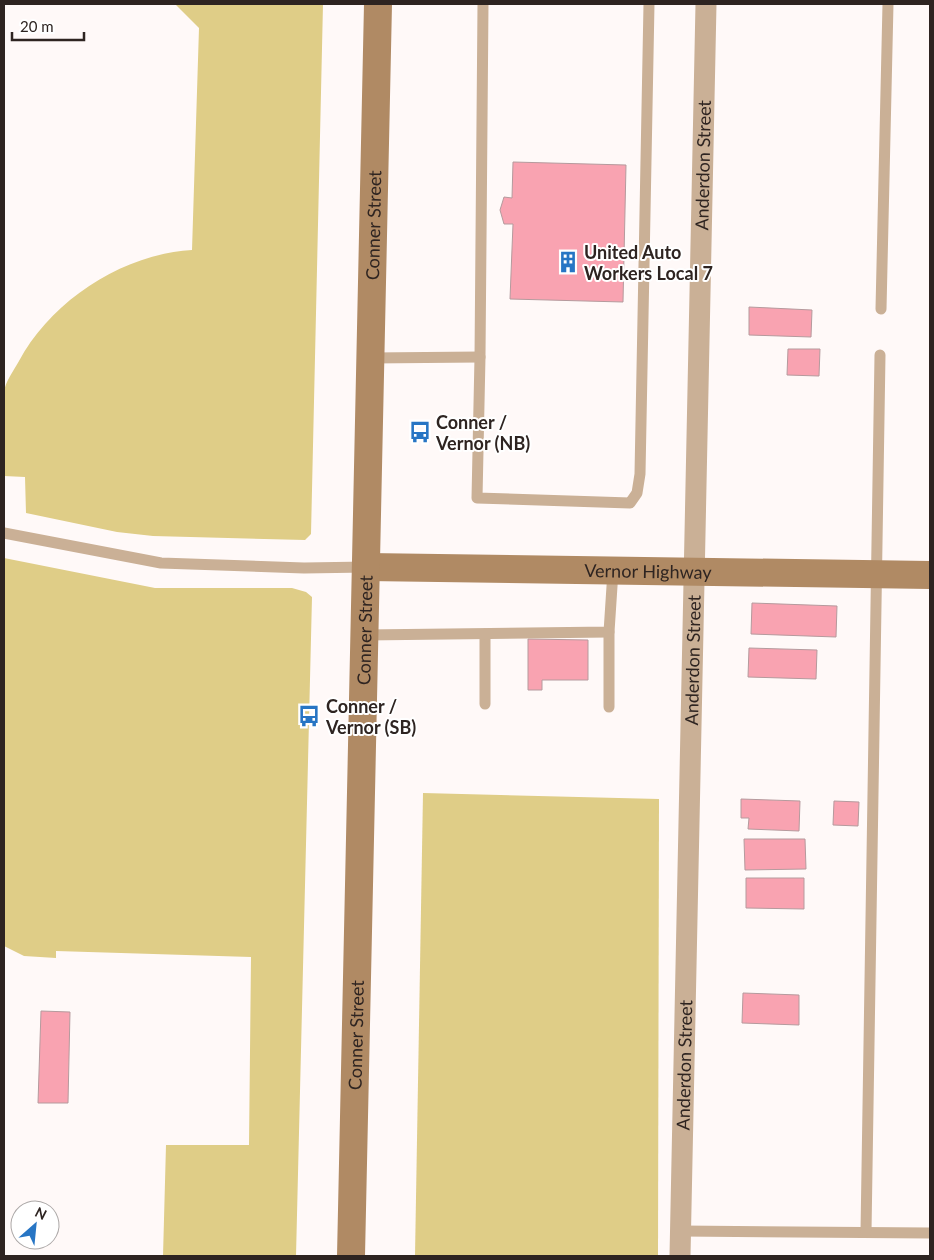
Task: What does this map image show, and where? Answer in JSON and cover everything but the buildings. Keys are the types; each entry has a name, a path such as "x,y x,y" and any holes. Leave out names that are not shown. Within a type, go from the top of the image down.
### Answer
{"main road":[{"name":"Conner Street","path":"351,1256 378,4"},
{"name":"Vernor Highway","path":"367,567 930,575"}],"street":[{"name":"Anderdon Street","path":"680,1256 706,4"}],"lane":[{"path":"483,4 477,498 630,503 637,493 640,474 649,4"},
{"path":"882,309 888,4"},
{"path":"866,1232 880,355"},
{"path":"371,358 480,357"},
{"path":"4,533 161,562 304,568 367,567"},
{"path":"609,707 609,632 613,571"},
{"path":"365,635 609,632"},
{"path":"485,634 485,704"},
{"path":"681,1230 930,1232"}],"shaded area":[{"path":"175,4 323,4 311,534 305,540 153,536 117,532 26,513 25,477 4,476 2,413 5,388 10,376 33,339 50,318 92,284 116,271 140,260 166,253 192,250 199,28"},
{"path":"4,558 155,588 292,588 306,592 312,597 296,1256 163,1256 166,1145 249,1145 251,957 56,951 56,958 24,956 4,946"},
{"path":"423,793 659,799 658,1256 415,1256"}],"place":[{"name":"United Auto Workers Local 7","path":"568,262"},
{"name":"Conner / Vernor (NB)","path":"420,432"},
{"name":"Conner / Vernor (SB)","path":"309,716"}]}
